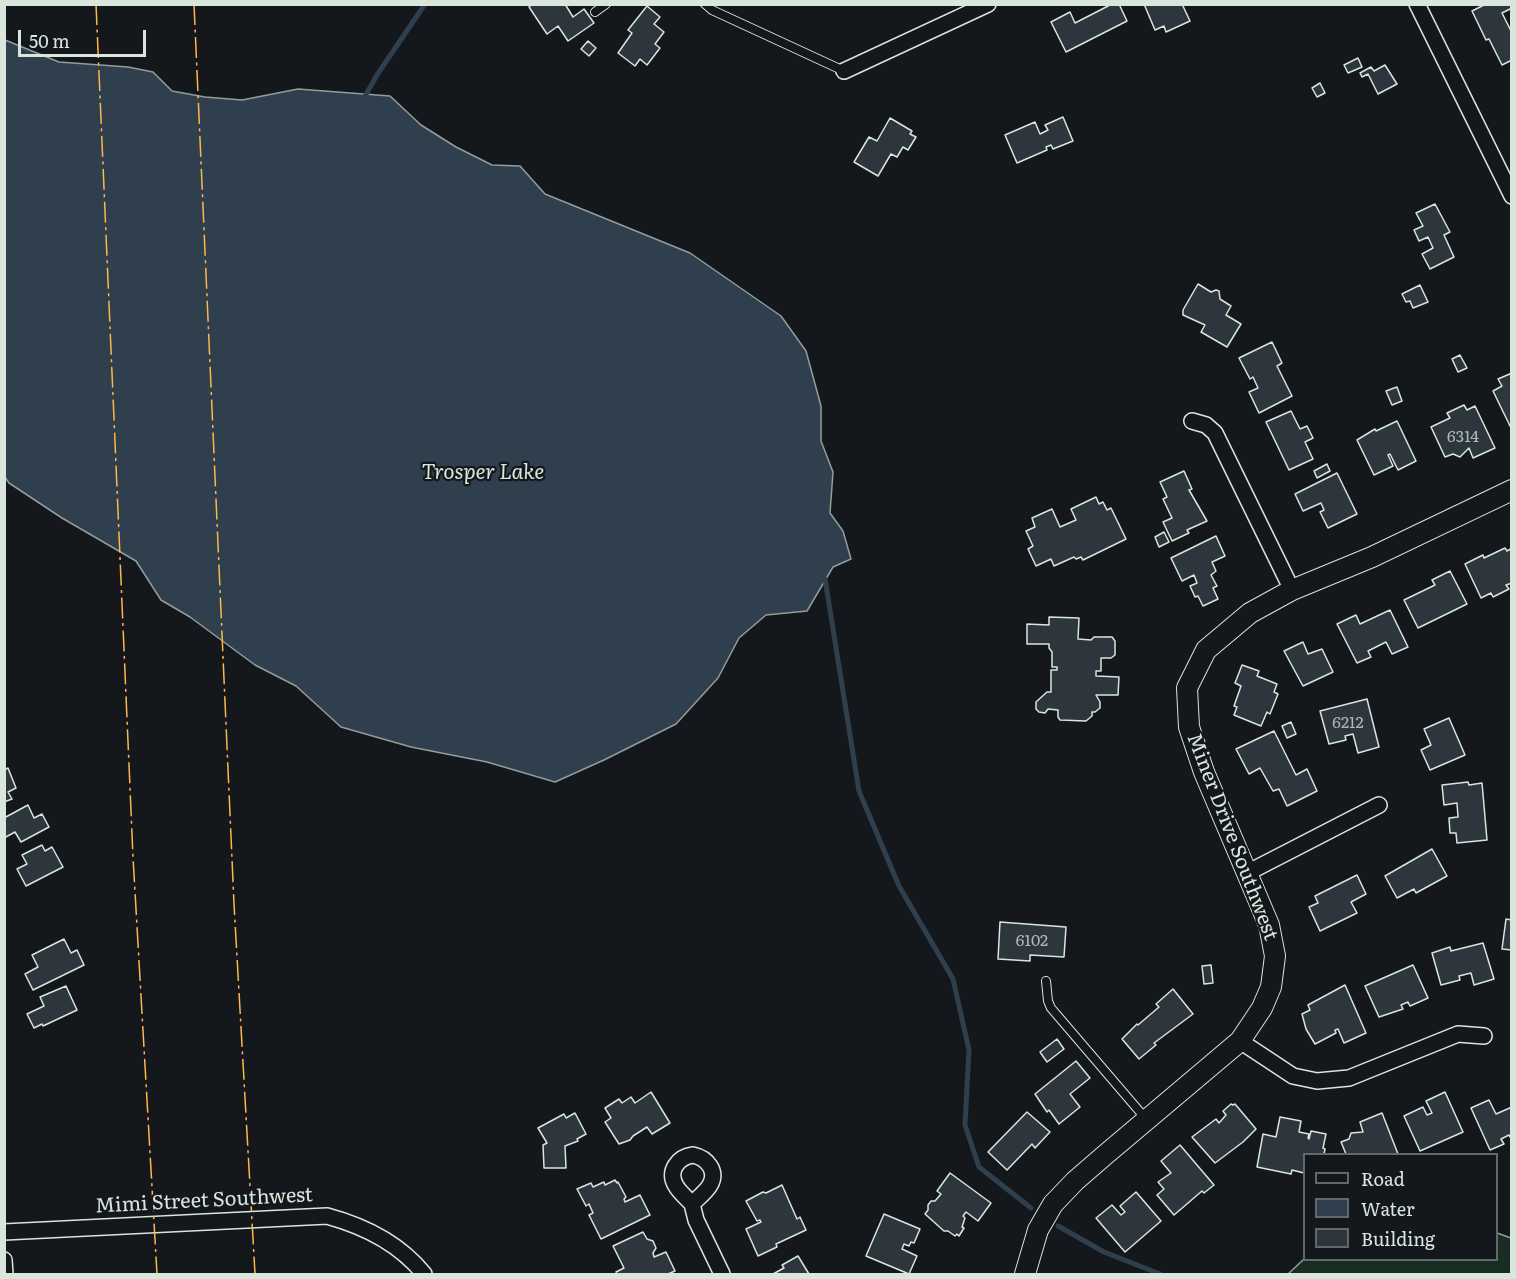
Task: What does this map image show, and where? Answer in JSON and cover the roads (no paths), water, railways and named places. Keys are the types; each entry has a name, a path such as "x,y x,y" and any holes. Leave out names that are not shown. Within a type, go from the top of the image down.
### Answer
{"street":[{"path":"844,71 988,4"},
{"path":"1417,4 1512,196"},
{"path":"1192,421 1206,425 1215,433 1292,590"},
{"name":"Miner Drive Southwest","path":"1025,1275 1038,1230 1053,1204 1076,1180 1240,1041 1268,997 1275,956 1269,925 1204,772 1189,727 1187,688 1206,650 1250,613 1292,590 1372,557 1512,490"},
{"path":"1247,873 1379,805"},
{"path":"1240,1041 1293,1076 1317,1081 1349,1078 1458,1034 1484,1036"},
{"path":"692,1204 696,1220 722,1275"},
{"name":"Mimi Street Southwest","path":"4,1232 327,1216 357,1225 389,1242 424,1275"},
{"path":"4,1260 5,1275"}],"lane":[{"path":"595,12 606,4"},
{"path":"705,4 712,10 844,71"},
{"path":"1046,981 1048,1001 1052,1008 1146,1119"}],"water":[{"name":"Trosper Lake","path":"5,40 59,62 128,67 153,72 172,91 205,97 242,100 298,89 390,96 421,125 456,147 492,165 520,166 545,194 690,253 781,316 806,351 821,406 821,441 833,472 830,513 843,531 851,559 833,567 807,611 766,615 739,638 718,678 676,724 555,782 487,762 411,747 341,727 296,686 255,665 190,617 161,600 136,561 62,518 9,483 5,477"}],"waterway":[{"path":"364,98 425,4"},
{"path":"820,578 825,579 859,791 899,886 953,979 969,1050 965,1125 979,1167 1031,1208"},
{"path":"1058,1226 1104,1252 1160,1274"}]}
